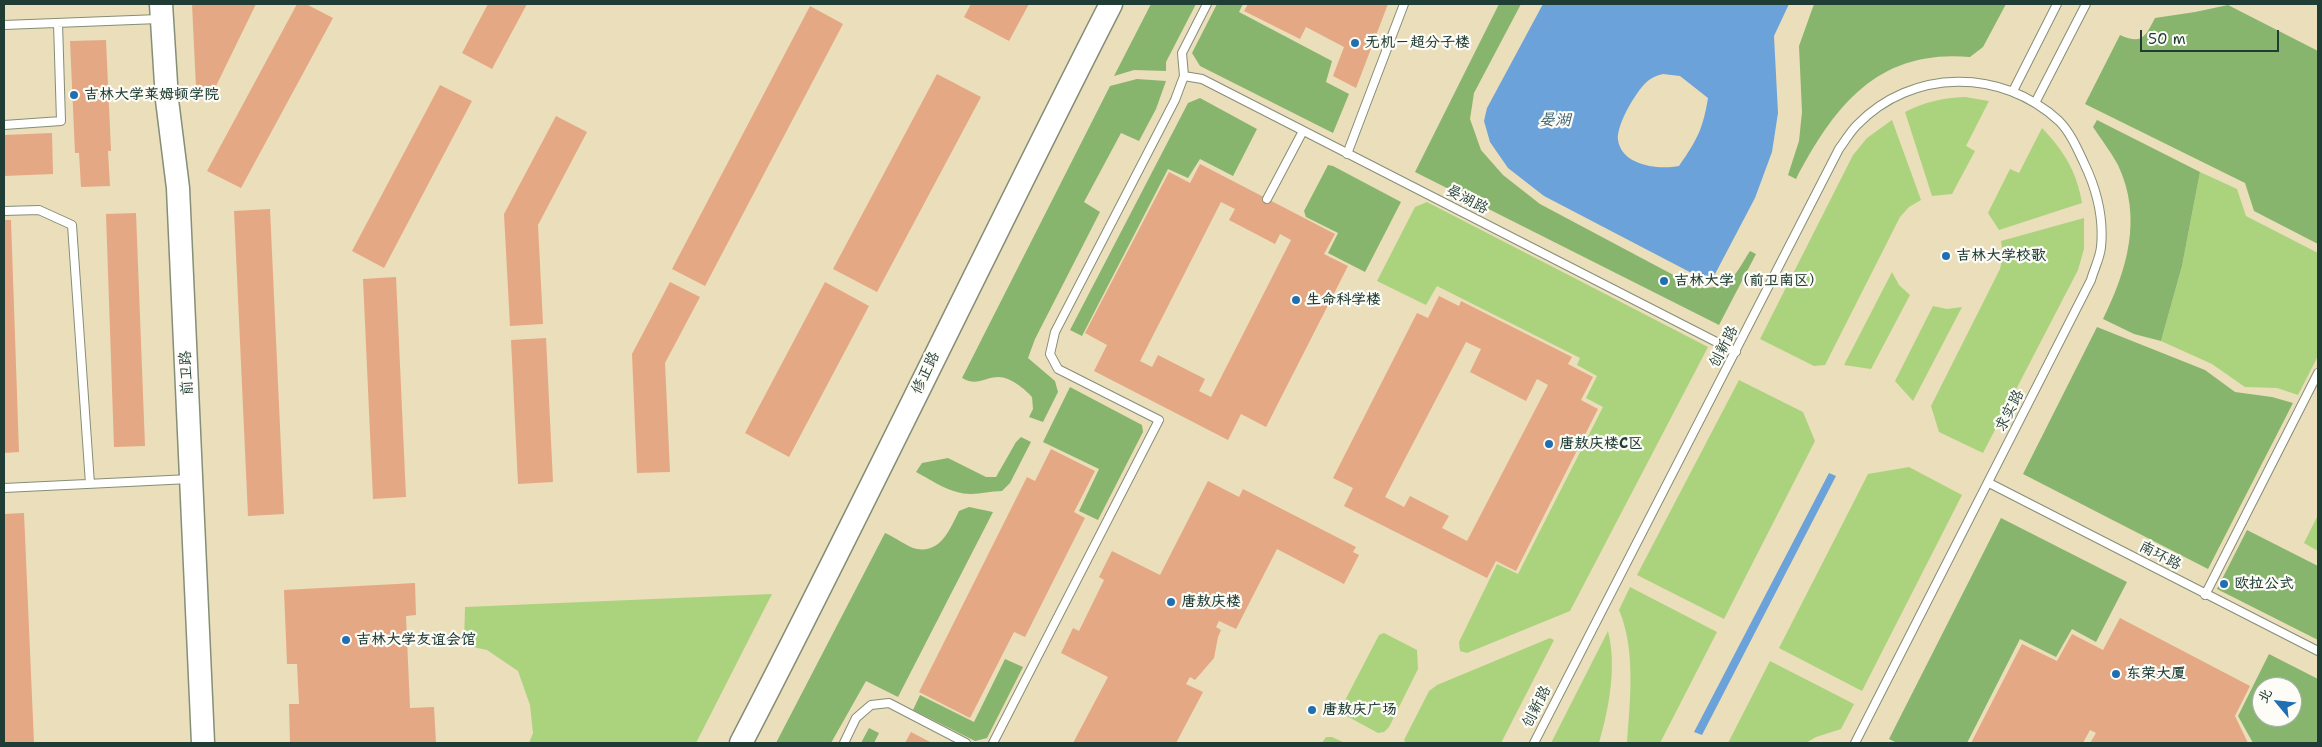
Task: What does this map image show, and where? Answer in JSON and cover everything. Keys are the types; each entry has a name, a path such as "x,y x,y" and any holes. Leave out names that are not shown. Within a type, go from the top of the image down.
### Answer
{"street":[{"name":"修正路","path":"742,743 1111,4"},
{"name":"前卫路","path":"162,12 167,100 178,188 203,743"}],"lane":[{"path":"993,743 1159,420 1058,369 1050,354 1055,332 1175,100 1184,76 1182,52 1207,4"},
{"path":"1347,154 1404,4"},
{"path":"2012,90 2057,4"},
{"path":"2035,103 2086,4"},
{"path":"4,25 58,23 162,12"},
{"path":"4,125 61,121 58,23"},
{"name":"晏湖路","path":"1184,76 1202,79 1736,352"},
{"name":"创新路","path":"1534,743 1840,149 1857,125 1893,99 1912,90 1944,82 1978,82 2012,90 2024,96"},
{"name":"求实路","path":"1855,743 2091,280 2101,249 2102,219 2090,174 2074,142 2060,122 2024,96"},
{"path":"1267,200 1303,131"},
{"path":"4,211 39,210 72,225 90,484"},
{"path":"2205,595 2318,372"},
{"path":"4,488 192,479"},
{"name":"南环路","path":"1989,483 2205,595 2318,651"},
{"path":"844,743 856,718 871,705 889,704 966,743"}],"green space":[{"path":"1151,4 1196,4 1166,62 1166,71 1134,70 1114,76"},
{"path":"1217,4 1243,4 1239,12 1332,61 1326,82 1349,94 1333,133 1200,66 1192,53"},
{"path":"1499,4 1521,4 1474,93 1470,119 1481,150 1503,175 1540,204 1696,287 1717,287 1724,284 1735,274 1750,251 1756,254 1719,325 1415,172"},
{"path":"1814,4 2006,4 1983,47 1970,57 1938,57 1909,62 1885,73 1863,87 1844,106 1827,128 1796,179 1788,175 1799,141 1802,112 1799,46"},
{"path":"2228,5 2318,51 2318,244 2254,211 2245,183 2085,104 2120,35 2138,39 2145,34 2155,18"},
{"path":"1137,79 1166,81 1156,109 1139,141 1121,133 1084,202 1100,212 1035,339 1028,358 1055,381 1058,392 1043,422 1029,417 1033,409 1032,397 1012,381 993,377 972,382 962,378 1110,86"},
{"path":"1965,97 1989,101 1966,146 1975,151 1952,194 1932,196 1905,112 1934,101"},
{"path":"1200,98 1257,129 1233,176 1200,159 1188,178 1168,169 1082,336 1070,330 1188,103"},
{"path":"1892,120 1921,200 1909,207 1900,217 1825,365 1814,366 1760,339 1853,155 1867,138"},
{"path":"2097,120 2200,172 2182,266 2161,341 2134,334 2103,319 2125,263 2131,224 2126,185 2118,165 2093,127"},
{"path":"2042,128 2057,145 2068,162 2077,181 2082,203 1999,230 1988,213 2010,169 2019,173"},
{"path":"1328,165 1401,202 1365,272 1328,253 1338,233 1306,217 1304,211"},
{"path":"2200,172 2237,189 2246,216 2318,253 2318,356 2298,395 2277,388 2245,387 2212,364 2161,341 2182,266"},
{"path":"1427,202 1708,347 1570,611 1467,653 1460,651 1459,642 1497,564 1518,574 1603,407 1586,398 1597,376 1577,365 1580,358 1437,286 1426,305 1377,281 1415,207"},
{"path":"2084,218 2084,249 2078,270 1983,453 1939,432 1931,406 2000,269 2003,255 2001,241"},
{"path":"1892,272 1899,285 1910,295 1871,369 1844,365"},
{"path":"1933,306 1947,309 1962,307 1913,401 1895,381"},
{"path":"2097,327 2205,370 2235,392 2272,397 2293,403 2208,569 2023,474"},
{"path":"1739,380 1803,412 1815,441 1724,619 1637,575"},
{"path":"1070,387 1142,425 1143,432 1098,520 1079,511 1099,469 1043,442"},
{"path":"1021,437 1031,442 1010,483 1002,491 971,494 956,492 916,472 922,463 948,458 986,477 996,477 1016,442"},
{"path":"1909,467 1962,495 1862,691 1779,648 1868,474"},
{"path":"969,507 993,512 898,697 866,681 831,743 776,743 885,533 913,548 925,549 932,547 944,538 959,511"},
{"path":"2318,515 2318,551 2304,543"},
{"path":"2001,518 2127,582 2096,642 2072,629 2056,657 2020,639 1967,743 1897,743 1889,739"},
{"path":"2247,530 2318,566 2318,640 2217,589"},
{"path":"1630,587 1717,632 1660,743 1627,743 1630,658 1628,642 1619,610"},
{"path":"772,594 696,743 529,743 533,733 530,705 518,671 487,650 464,645 465,607"},
{"path":"1608,631 1612,658 1611,687 1599,743 1551,743"},
{"path":"1384,633 1417,650 1418,669 1389,727 1384,732 1378,733 1343,714 1340,710 1379,635"},
{"path":"1550,638 1554,640 1501,743 1406,743 1404,740 1429,691 1437,685"},
{"path":"2269,654 2318,679 2318,743 2253,743 2238,716 2252,688 2252,727 2302,727 2302,677 2258,677"},
{"path":"1005,659 1023,667 987,738 975,741 913,710 920,695 974,722"},
{"path":"1770,661 1854,704 1841,729 1816,737 1806,743 1728,743"},
{"path":"869,728 879,733 874,743 861,743"},
{"path":"1326,737 1332,737 1345,743 1322,743"}],"water":[{"name":"晏湖","path":"1543,4 1789,4 1774,36 1778,113 1772,152 1755,198 1714,276 1705,280 1544,196 1508,168 1490,142 1484,121 1487,108","holes":["1663,74 1680,76 1708,98 1704,118 1695,141 1679,166 1652,166 1634,161 1626,156 1618,140 1620,126 1628,108 1639,91 1651,79"]},
{"path":"1829,473 1836,476 1702,735 1694,732"}],"building":[{"path":"192,4 256,4 216,86 196,88"},
{"path":"297,4 306,4 333,18 241,188 207,171"},
{"path":"488,4 527,4 492,69 462,53"},
{"path":"971,4 1029,4 1009,41 964,17"},
{"name":"无机－超分子楼","path":"1248,4 1388,4 1356,88 1333,76 1344,47 1306,27 1300,39 1244,11"},
{"path":"810,6 843,24 705,286 672,269"},
{"path":"106,40 111,151 108,151 110,186 81,187 79,153 75,153 70,41"},
{"path":"937,74 981,97 877,292 833,269"},
{"path":"440,85 472,101 384,268 352,251"},
{"path":"556,116 587,132 538,225 543,324 510,326 504,214"},
{"path":"52,133 53,174 4,176 4,135"},
{"name":"生命科学楼","path":"1200,164 1335,234 1324,254 1348,266 1266,427 1241,414 1228,440 1094,371 1107,345 1085,333 1169,172 1190,183","holes":["1221,202 1235,209 1229,220 1275,244 1280,234 1291,240 1211,397 1199,391 1205,379 1158,355 1152,367 1140,361"]},
{"path":"270,209 284,514 248,516 234,211"},
{"path":"136,213 145,446 114,447 106,214"},
{"path":"4,220 11,220 19,452 4,453"},
{"path":"396,277 406,497 373,499 363,279"},
{"path":"670,282 700,297 665,363 670,472 637,473 632,354"},
{"path":"825,282 869,306 789,457 745,433"},
{"name":"唐敖庆楼C区","path":"1439,296 1459,306 1461,301 1572,357 1568,364 1593,377 1581,400 1598,409 1516,571 1496,561 1487,578 1344,506 1353,488 1333,478 1417,313 1428,318","holes":["1466,342 1481,349 1470,372 1526,401 1537,379 1548,385 1467,541 1442,528 1449,516 1410,496 1404,507 1385,497"]},
{"path":"546,338 553,482 518,484 511,340"},
{"path":"1051,449 1095,471 1074,512 1085,518 1025,637 1014,632 970,718 919,692 1027,477 1035,481"},
{"name":"唐敖庆楼","path":"1208,481 1239,497 1243,489 1356,547 1353,552 1359,555 1344,584 1277,549 1236,629 1219,621 1216,627 1221,630 1214,658 1195,680 1190,677 1186,684 1203,692 1176,743 1073,743 1108,677 1061,653 1073,628 1079,631 1104,580 1099,577 1112,551 1160,575"},
{"path":"24,513 34,743 4,743 4,514"},
{"name":"吉林大学友谊会馆","path":"415,583 416,615 406,616 410,708 434,707 436,743 290,743 289,704 299,704 297,664 287,664 284,590"},
{"name":"东荣大厦","path":"2120,618 2250,686 2235,716 2248,743 2090,743 2096,733 2090,730 2083,743 1971,743 2022,644 2057,661 2072,634 2103,650"},
{"path":"911,732 932,743 905,743"}],"place":[{"name":"无机－超分子楼","path":"1355,43"},
{"name":"吉林大学莱姆顿学院","path":"74,95"},
{"name":"吉林大学校歌","path":"1946,256"},
{"name":"吉林大学（前卫南区）","path":"1664,281"},
{"name":"生命科学楼","path":"1296,300"},
{"name":"唐敖庆楼C区","path":"1549,444"},
{"name":"欧拉公式","path":"2224,584"},
{"name":"唐敖庆楼","path":"1171,602"},
{"name":"吉林大学友谊会馆","path":"346,640"},
{"name":"东荣大厦","path":"2116,674"},
{"name":"唐敖庆广场","path":"1312,710"}]}
